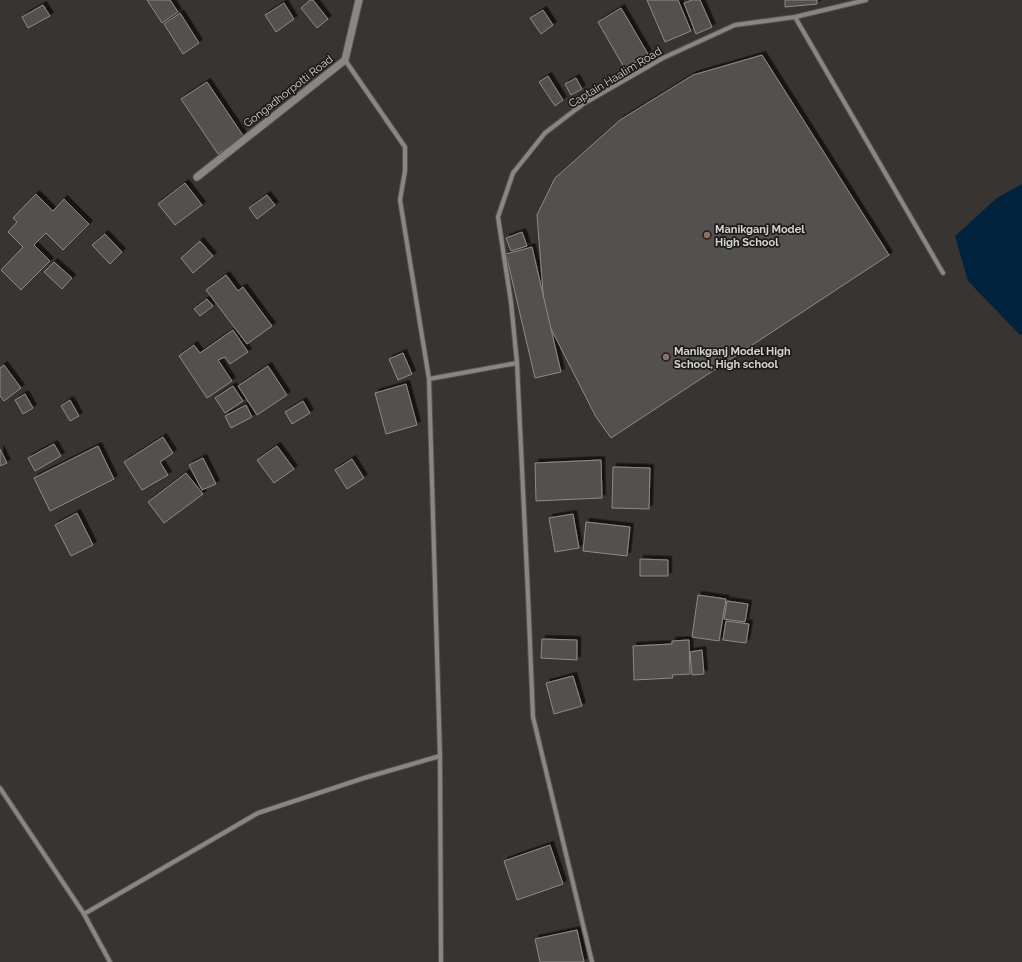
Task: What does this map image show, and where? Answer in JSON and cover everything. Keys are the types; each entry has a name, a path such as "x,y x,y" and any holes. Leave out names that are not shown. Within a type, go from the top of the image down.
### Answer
{"street":[{"name":"Gongadhorpotti Road","path":"197,177 345,60 360,0"},
{"name":"Captain Haalim Road","path":"592,962 533,717 517,363 512,302 498,217 512,173 545,133 583,104 663,58 734,25 795,18 866,0"},
{"path":"795,18 943,274"},
{"path":"345,60 405,147 405,171 400,200 429,379 440,756 441,962"},
{"path":"429,379 517,363"},
{"path":"84,914 258,813 364,778 440,756"},
{"path":"0,788 84,914 110,962"}],"water":[{"path":"1022,184 1022,334 1020,335 968,281 955,236 997,198"}],"building":[{"path":"147,0 170,0 178,12 162,23"},
{"path":"310,0 313,0 328,19 317,28 301,8"},
{"path":"647,0 678,0 691,31 665,42"},
{"path":"692,0 700,0 712,27 696,34 684,3"},
{"path":"785,0 817,0 817,4 785,7"},
{"path":"284,3 294,19 276,32 265,15"},
{"path":"43,5 50,16 28,28 22,17"},
{"path":"621,8 648,54 625,69 598,22"},
{"path":"543,10 553,25 541,34 530,18"},
{"path":"180,13 199,43 183,54 164,24"},
{"name":"Manikganj Model High School","path":"762,55 889,255 611,438 596,417 545,317 537,215 555,178 620,120 693,75"},
{"path":"548,76 563,100 555,106 539,82"},
{"path":"576,78 582,89 571,95 565,84"},
{"path":"207,82 244,137 218,154 181,99"},
{"path":"185,183 202,205 175,225 158,204"},
{"path":"36,194 53,211 64,199 89,224 63,250 46,233 34,245 50,261 21,290 1,270 23,247 8,232 17,222 13,218"},
{"path":"267,195 275,205 257,219 249,208"},
{"path":"522,232 527,246 511,251 506,238"},
{"path":"105,234 122,252 110,264 92,245"},
{"path":"200,241 213,256 193,273 181,258"},
{"path":"532,247 561,372 535,378 506,254"},
{"path":"54,262 72,278 62,289 44,272"},
{"path":"226,275 238,291 243,287 272,326 247,344 206,290"},
{"path":"207,299 213,306 200,316 194,309"},
{"path":"233,330 248,352 230,364 225,357 218,360 232,381 207,398 179,356 194,345 200,353"},
{"path":"403,353 412,374 398,380 389,359"},
{"path":"4,365 21,388 4,401 0,396 0,368"},
{"path":"268,366 287,395 257,415 238,386"},
{"path":"406,384 417,425 386,434 375,393"},
{"path":"233,386 243,401 225,413 215,398"},
{"path":"25,394 33,408 23,414 15,400"},
{"path":"70,400 79,416 70,421 61,406"},
{"path":"303,401 310,413 292,424 285,412"},
{"path":"246,405 252,417 231,428 225,416"},
{"path":"163,437 173,453 160,462 168,475 142,490 124,462"},
{"path":"54,444 61,456 35,471 28,458"},
{"path":"98,446 114,479 50,511 34,478"},
{"path":"277,446 294,469 274,483 257,460"},
{"path":"0,449 7,463 0,466"},
{"path":"203,458 216,484 202,490 189,465"},
{"path":"352,459 364,478 347,489 335,470"},
{"path":"601,460 602,498 536,501 535,463"},
{"path":"613,467 650,468 649,509 612,508"},
{"path":"186,473 203,494 164,523 148,502"},
{"path":"77,513 93,545 71,556 55,525"},
{"path":"573,514 579,548 555,552 549,518"},
{"path":"586,522 630,527 627,556 583,551"},
{"path":"640,559 668,560 668,576 640,576"},
{"path":"698,595 726,599 719,641 692,637"},
{"path":"727,601 748,604 745,622 724,619"},
{"path":"726,621 749,624 746,643 723,640"},
{"path":"542,639 577,640 577,660 541,658"},
{"path":"689,640 690,674 672,675 673,678 634,680 633,646 672,644 672,641"},
{"path":"702,650 704,674 692,675 690,652"},
{"path":"573,676 582,706 554,714 546,683"},
{"path":"550,845 563,884 517,900 504,861"},
{"path":"577,930 584,962 540,962 535,939"}],"place":[{"name":"Manikganj Model High School","path":"707,235"},
{"name":"Manikganj Model High School, High school","path":"666,357"}]}
